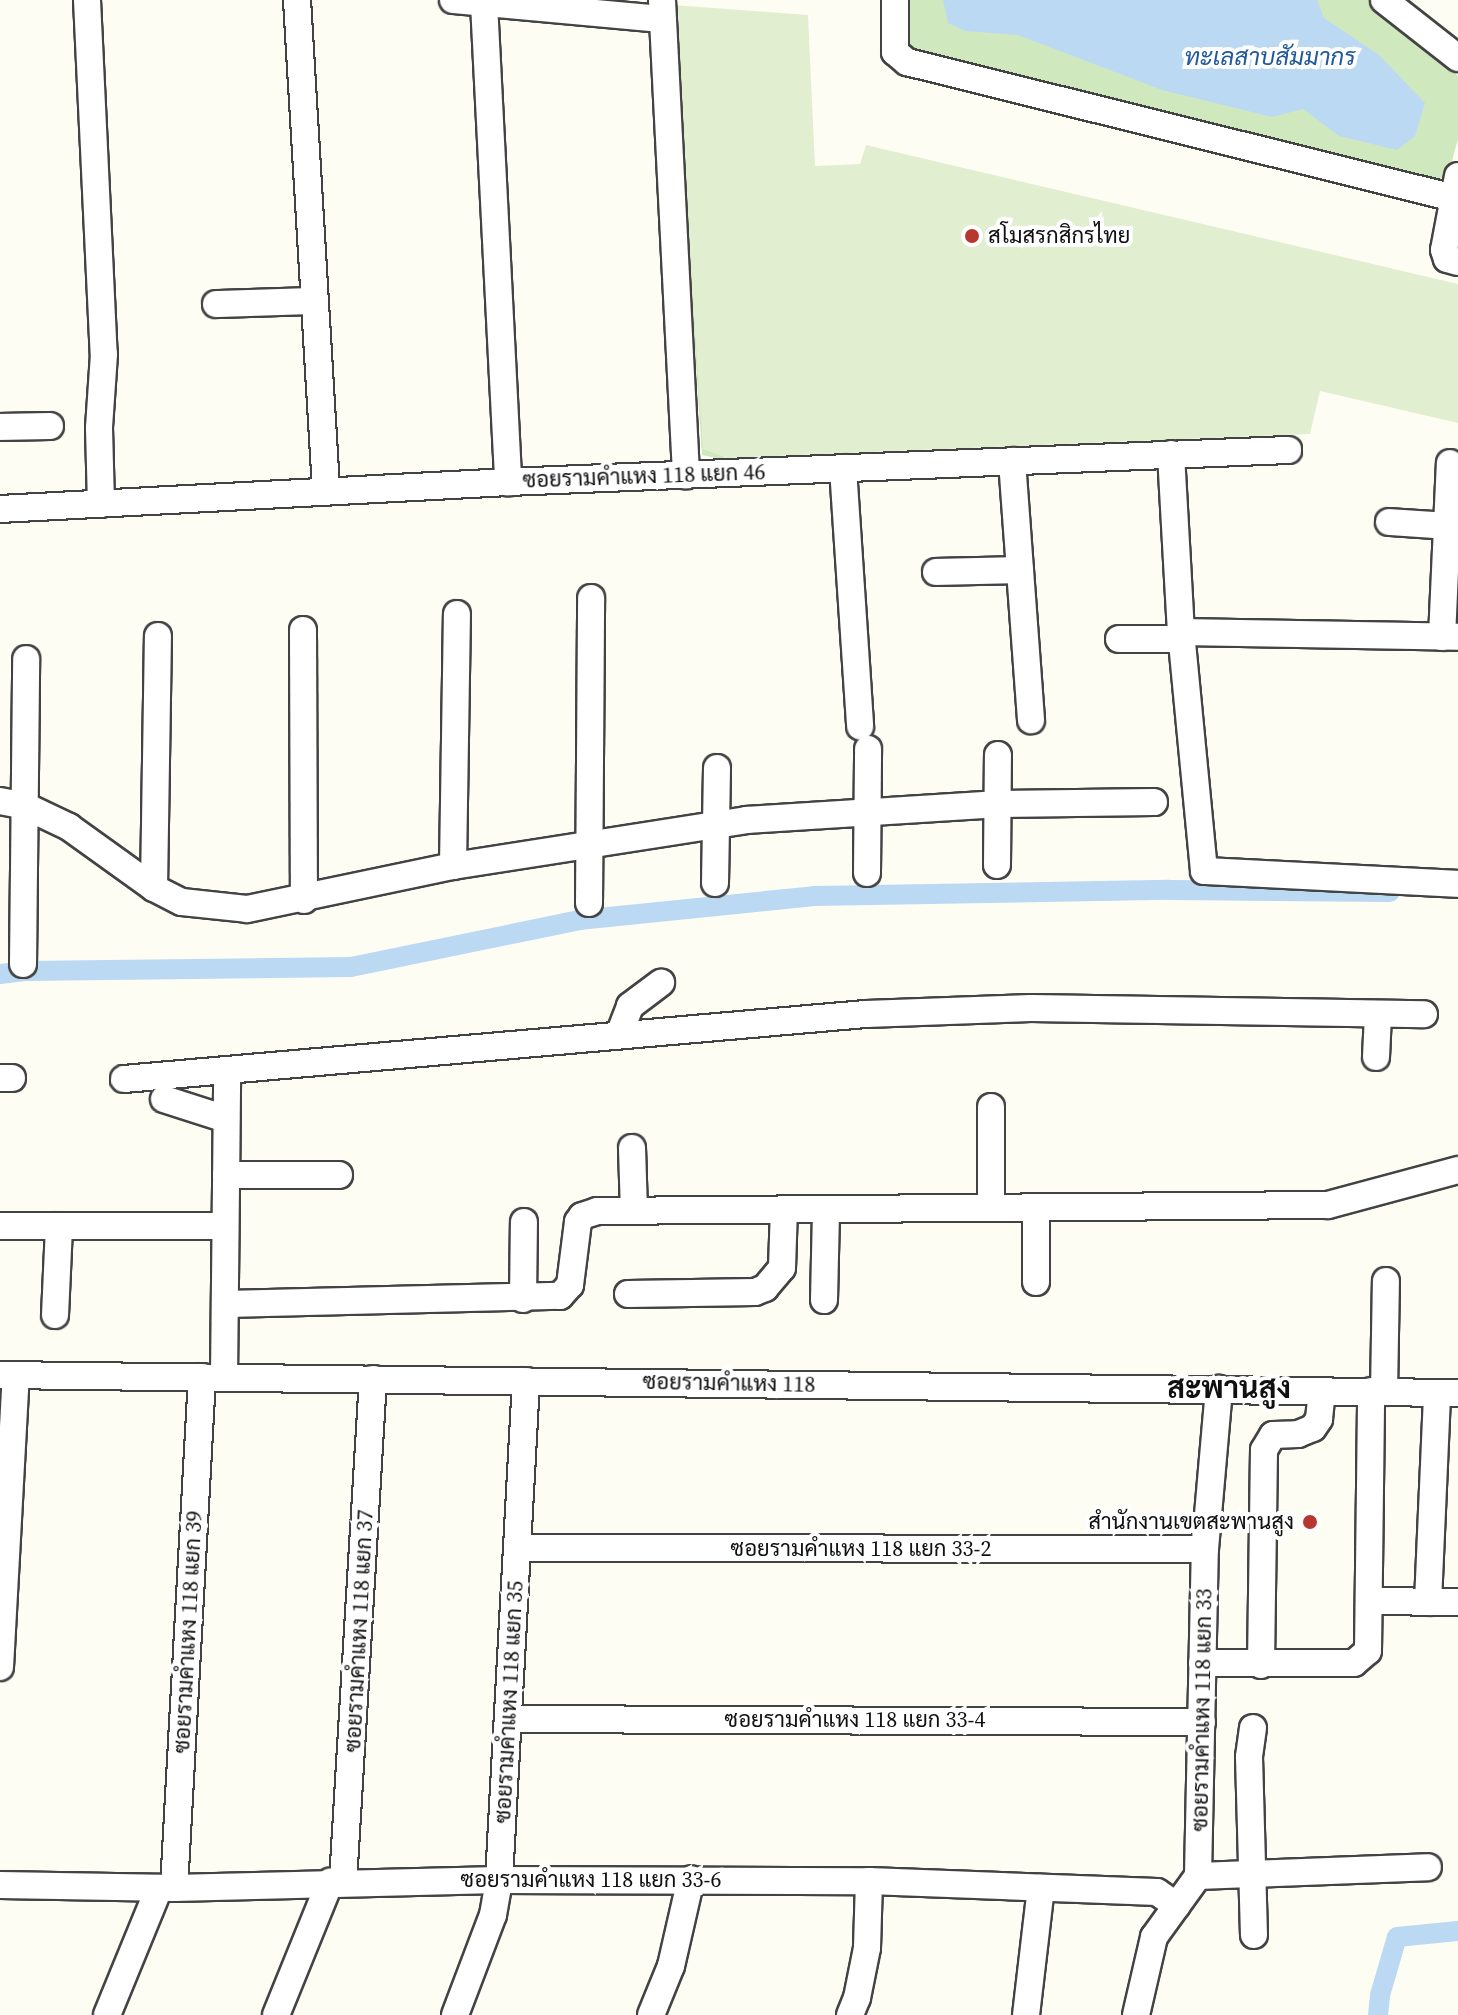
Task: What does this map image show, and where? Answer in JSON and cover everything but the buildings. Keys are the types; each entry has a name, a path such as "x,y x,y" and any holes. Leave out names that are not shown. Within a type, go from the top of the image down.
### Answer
{"street":[{"path":"87,0 104,354 99,428 101,504"},
{"path":"297,0 326,491"},
{"path":"453,0 662,10 686,475"},
{"path":"895,0 895,52 907,62 1457,185 1444,250 1452,260"},
{"path":"1384,0 1458,58"},
{"path":"484,3 508,482"},
{"path":"216,304 314,301"},
{"path":"0,427 50,426"},
{"name":"ซอยรามคำแหง 118 แยก 46","path":"0,509 508,482 1288,450"},
{"path":"1171,454 1182,636 1204,871 1458,884"},
{"path":"1012,461 1031,720"},
{"path":"1119,639 1182,636 1450,637 1447,526 1450,463"},
{"path":"843,468 870,811 867,873"},
{"path":"1389,522 1447,526"},
{"path":"936,572 1020,570"},
{"path":"589,903 591,598"},
{"path":"453,866 457,614"},
{"path":"303,630 304,900"},
{"path":"154,888 158,636"},
{"path":"23,964 12,803 26,659"},
{"path":"997,865 998,755"},
{"path":"715,883 717,768"},
{"path":"12,803 97,844 154,888 182,902 247,909 304,900 453,866 587,848 715,825 870,811 999,804 1154,802"},
{"path":"619,1035 630,1006 661,983"},
{"path":"124,1079 866,1014 1031,1008 1424,1014"},
{"path":"1376,1057 1378,1014"},
{"name":"ซอยรามคำแหง 118 แยก 39","path":"107,2015 166,1888 213,1377 226,1304 227,1072"},
{"path":"164,1099 226,1119"},
{"path":"991,1107 991,1207"},
{"path":"632,1148 634,1211"},
{"path":"226,1304 560,1296 570,1285 582,1216 597,1211 1328,1205 1458,1170"},
{"path":"226,1175 339,1175"},
{"path":"1036,1207 1036,1282"},
{"path":"628,1294 755,1292 765,1288 782,1268 784,1209"},
{"path":"824,1300 826,1209"},
{"path":"523,1299 524,1222"},
{"path":"0,1226 225,1226"},
{"path":"55,1315 59,1226"},
{"path":"1202,1663 1354,1663 1368,1651 1378,1392 1386,1281"},
{"path":"0,1667 8,1375"},
{"name":"ซอยรามคำแหง 118","path":"8,1375 1448,1393"},
{"name":"ซอยรามคำแหง 118 แยก 37","path":"276,2015 337,1882 373,1379"},
{"name":"ซอยรามคำแหง 118 แยก 35","path":"455,2015 493,1915 499,1880 526,1381"},
{"name":"ซอยรามคำแหง 118 แยก 33","path":"1198,1876 1205,1549 1219,1389"},
{"path":"1261,1665 1264,1450 1273,1435 1298,1434 1313,1428 1319,1419 1322,1391"},
{"path":"1428,1602 1448,1393"},
{"name":"ซอยรามคำแหง 118 แยก 33-2","path":"518,1548 1205,1549"},
{"path":"1371,1601 1458,1602"},
{"name":"ซอยรามคำแหง 118 แยก 33-4","path":"508,1719 1202,1722"},
{"path":"1253,1728 1249,1757 1254,1935"},
{"path":"1136,2015 1154,1937 1198,1876 1428,1867"},
{"path":"651,2015 671,1966 691,1879"},
{"name":"ซอยรามคำแหง 118 แยก 33-6","path":"0,1885 166,1888 499,1880 869,1881 1157,1892 1177,1906"},
{"path":"850,2015 857,1998 867,1948 869,1881"},
{"path":"1026,2015 1041,1888"}],"green space":[{"path":"900,0 1371,0 1458,76 1458,139 1448,175 1435,182 914,58 903,46"},
{"name":"สโมสรกสิกรไทย","path":"673,5 808,15 815,166 860,164 866,145 1458,284 1458,423 1320,391 1310,434 727,458 703,449"},
{"path":"694,234 724,460 702,455 688,240"}],"water":[{"name":"ทะเลสาบสัมมากร","path":"943,0 1317,0 1324,18 1379,55 1425,103 1415,136 1397,150 1339,136 1303,109 1272,117 1162,90 1018,35 965,31 948,23"}],"waterway":[{"path":"0,974 25,971 351,967 579,920 814,896 1169,890 1390,892"},
{"path":"1378,2015 1380,1995 1397,1937 1458,1931"}],"place":[{"name":"สโมสรกสิกรไทย","path":"972,236"},
{"name":"สำนักงานเขตสะพานสูง","path":"1310,1522"}],"district":[{"name":"สะพานสูง","path":"1229,1388"}]}
